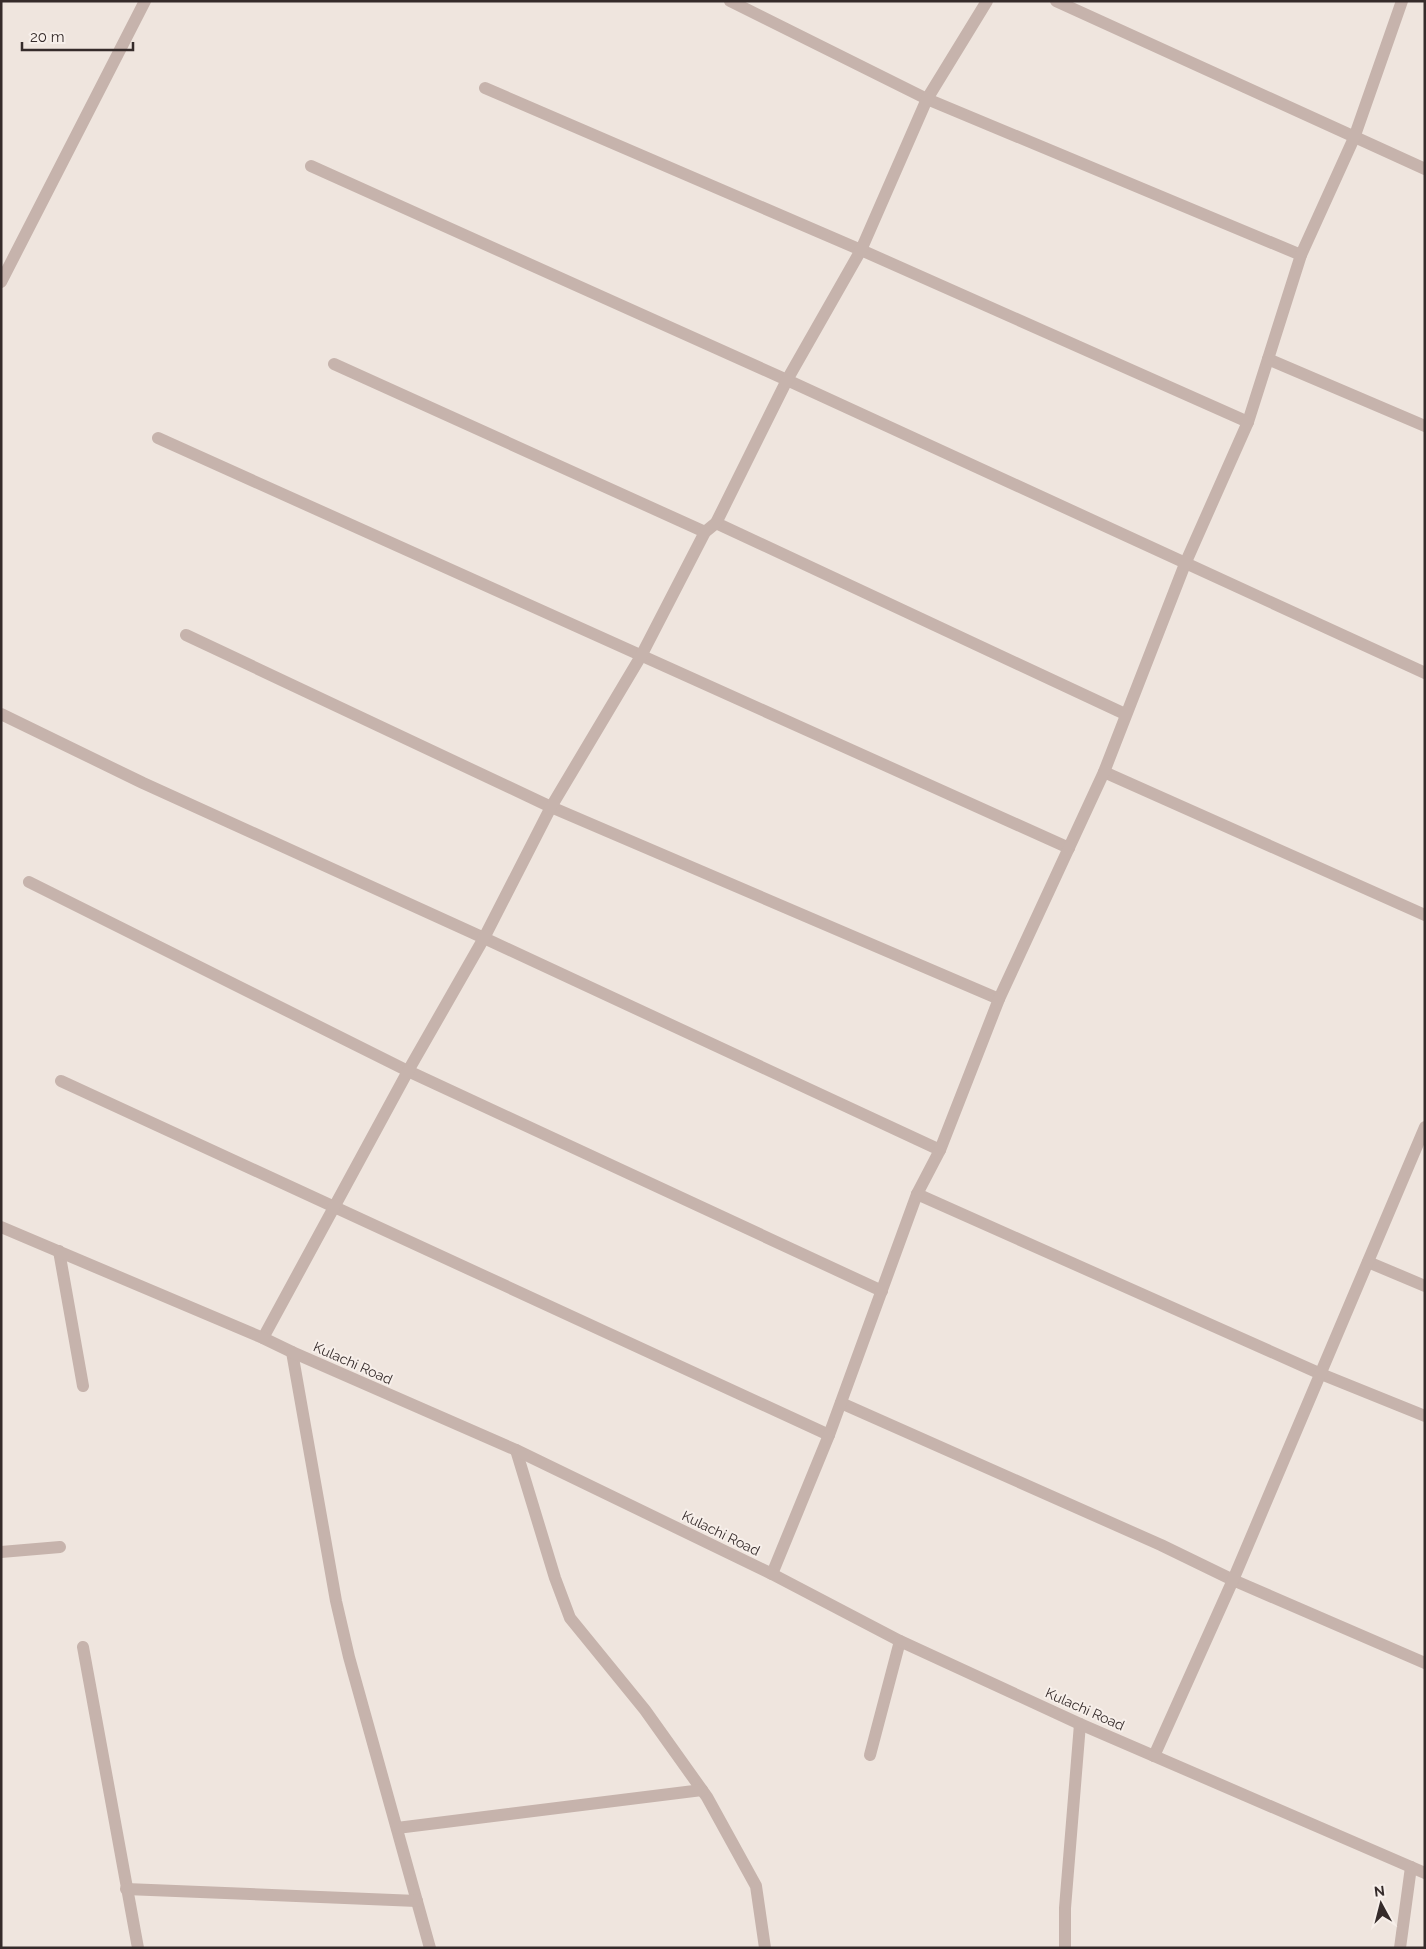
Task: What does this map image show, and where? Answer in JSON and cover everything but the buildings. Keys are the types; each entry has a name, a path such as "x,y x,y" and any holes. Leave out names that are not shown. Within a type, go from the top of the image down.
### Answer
{"street":[{"path":"1,282 146,1"},
{"path":"730,1 927,99 1301,255"},
{"path":"263,1338 408,1072 484,938 551,806 641,656 705,532 716,524 787,380 860,250 927,99 987,1"},
{"path":"1056,1 1425,169"},
{"path":"772,1574 829,1435 917,1194 940,1150 998,999 1104,772 1185,564 1248,422 1301,255 1354,138 1402,1"},
{"path":"485,88 860,250 1248,422"},
{"path":"311,166 787,380 1425,673"},
{"path":"1268,359 1425,426"},
{"path":"334,364 705,532"},
{"path":"158,438 1069,848"},
{"path":"716,524 1126,714"},
{"path":"186,634 551,806 998,999"},
{"path":"1,714 142,783 484,938 940,1150"},
{"path":"1104,772 1425,915"},
{"path":"29,882 408,1072 882,1291"},
{"path":"61,1081 829,1435"},
{"path":"1154,1756 1233,1580 1425,1127"},
{"path":"917,1194 1321,1374 1425,1416"},
{"name":"Kulachi Road","path":"1,1227 263,1338 516,1450 772,1574 900,1641 1080,1724 1425,1873"},
{"path":"59,1251 83,1386"},
{"path":"1368,1262 1425,1286"},
{"path":"292,1352 336,1601 349,1657 430,1948"},
{"path":"841,1403 1161,1545 1233,1580 1425,1663"},
{"path":"516,1450 555,1578 570,1618 645,1710 702,1790 756,1886 765,1948"},
{"path":"1,1552 60,1547"},
{"path":"870,1755 900,1641"},
{"path":"82,1647 138,1948"},
{"path":"1065,1948 1065,1908 1080,1724"},
{"path":"397,1828 702,1790"},
{"path":"1400,1948 1411,1867"},
{"path":"126,1889 417,1901"}]}
